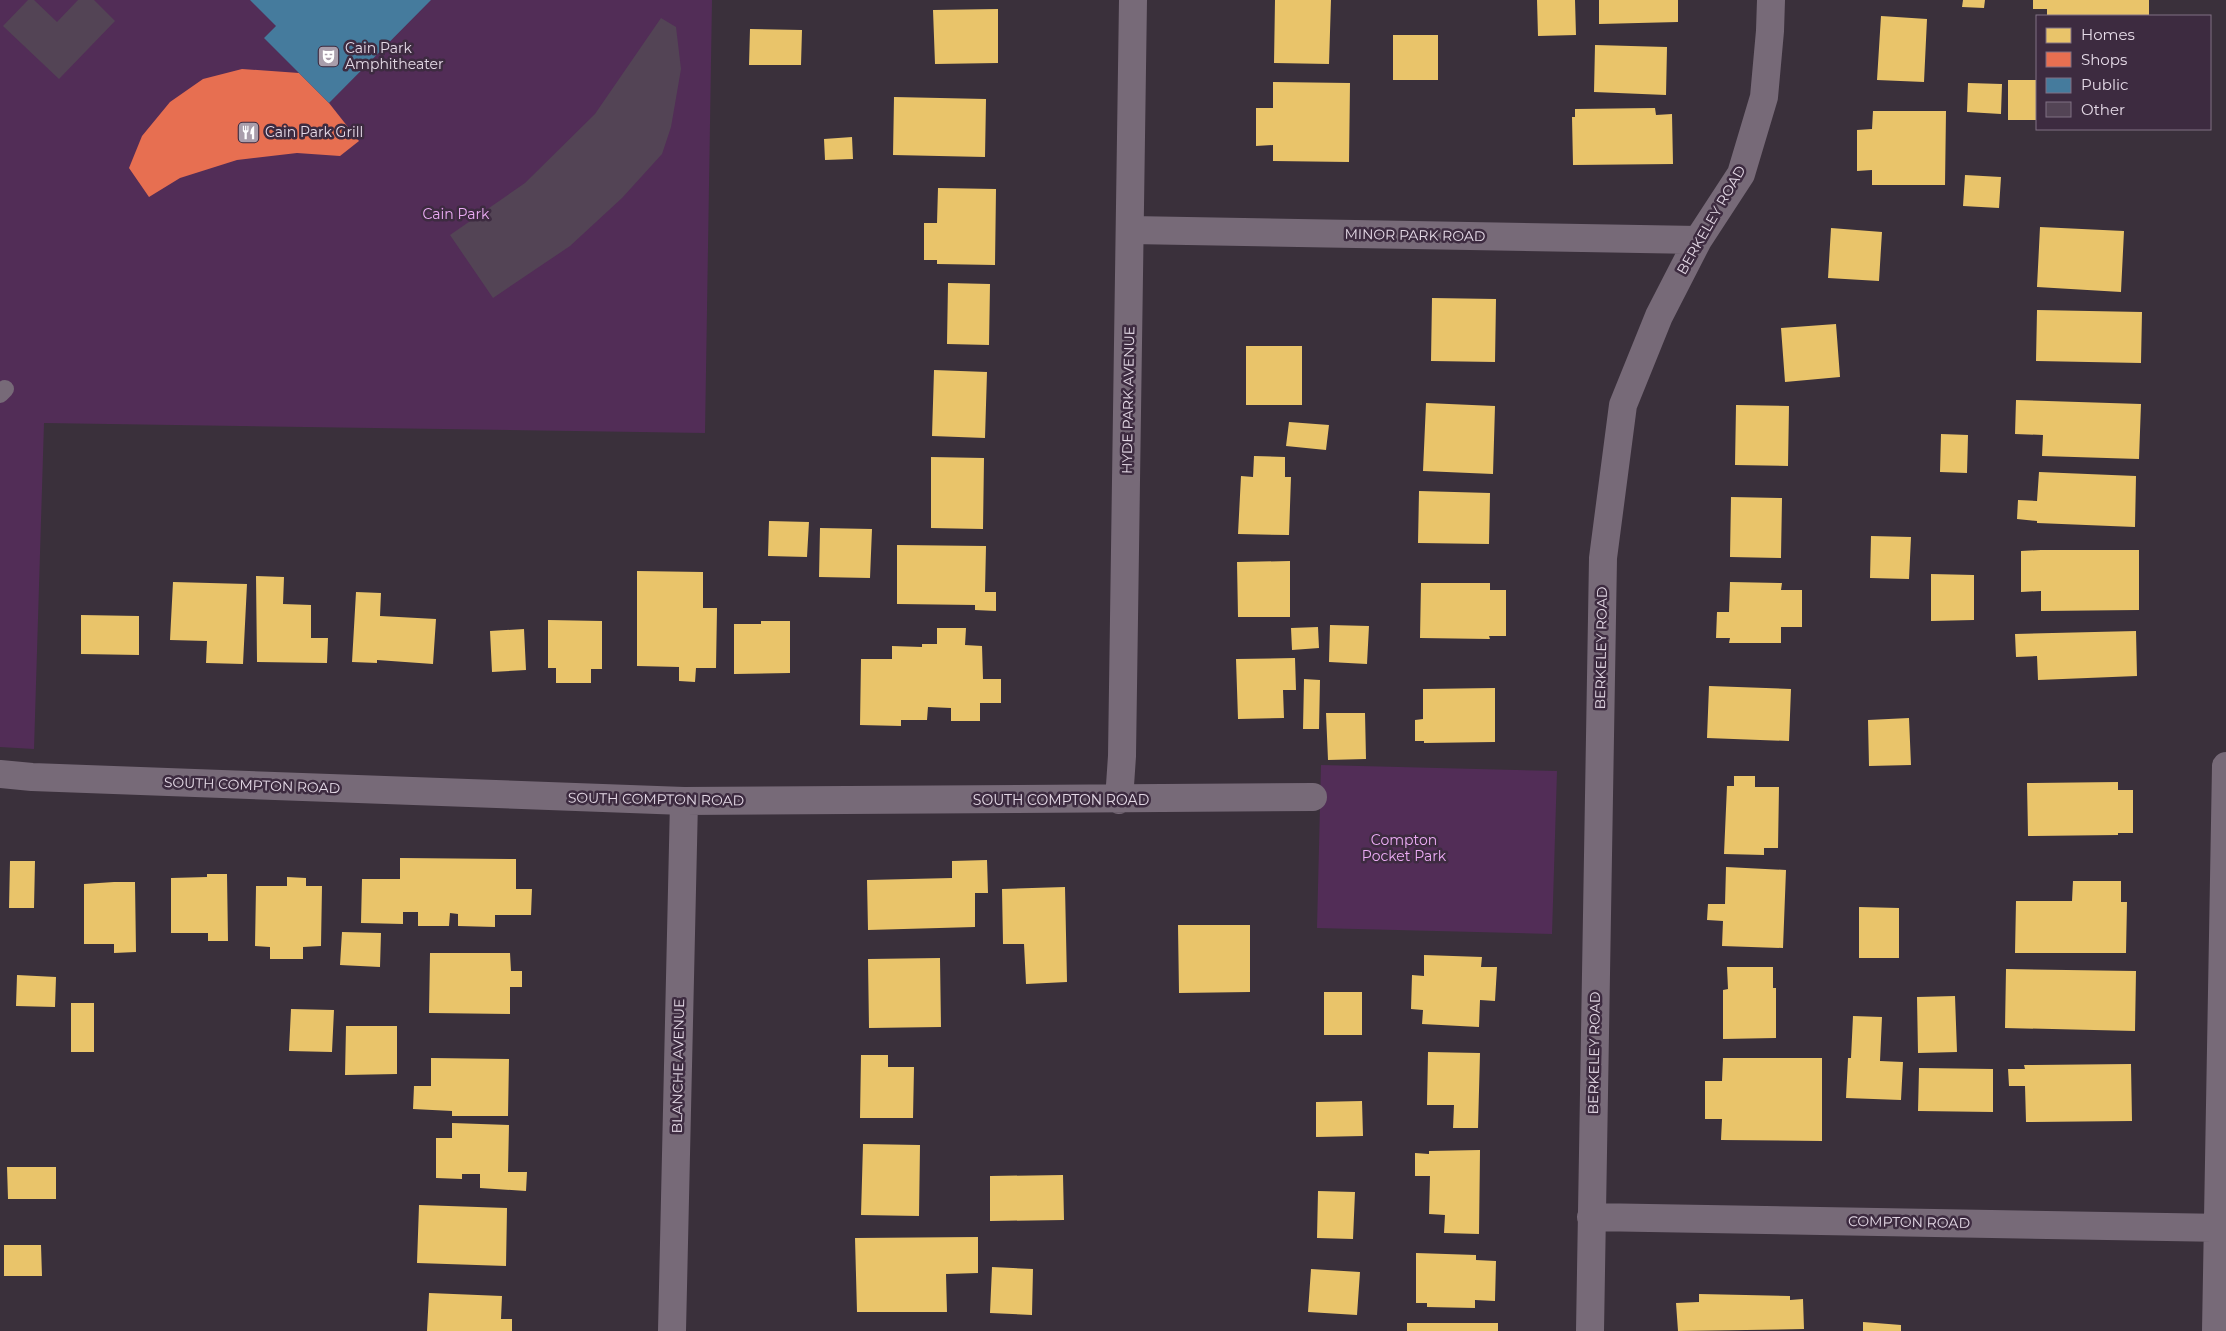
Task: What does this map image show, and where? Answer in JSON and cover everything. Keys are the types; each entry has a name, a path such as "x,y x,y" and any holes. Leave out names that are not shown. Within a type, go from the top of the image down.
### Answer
{"street":[{"name":"HYDE PARK AVENUE","path":"1119,800 1122,746 1134,0"},
{"name":"BERKELEY ROAD","path":"1590,1331 1602,558 1623,405 1659,316 1698,240 1741,174 1764,97 1771,0"},
{"name":"MINOR PARK ROAD","path":"1131,230 1698,240"},
{"path":"2216,1331 2222,1228 2226,766"},
{"name":"SOUTH COMPTON ROAD","path":"0,774 32,778 684,801 1119,800 1313,797"},
{"name":"BLANCHE AVENUE","path":"672,1331 684,801"},
{"name":"COMPTON ROAD","path":"1591,1217 2222,1228"}],"green space":[{"name":"Cain Park","path":"0,0 712,0 705,433 44,423 34,749 0,747"},
{"name":"Compton Pocket Park","path":"1321,765 1557,771 1552,934 1317,928"}],"building: Homes":[{"path":"1275,0 1331,0 1329,64 1274,63"},
{"path":"1537,0 1575,0 1576,35 1538,36"},
{"path":"1599,0 1678,0 1678,22 1599,24"},
{"path":"1963,0 1985,0 1984,8 1962,7"},
{"path":"2033,0 2149,0 2149,15 2047,15 2047,9 2033,9"},
{"path":"998,9 998,63 935,64 933,10"},
{"path":"1881,16 1927,19 1924,82 1877,80"},
{"path":"750,29 802,30 801,65 749,65"},
{"path":"1393,35 1438,35 1438,80 1393,80"},
{"path":"1595,45 1667,47 1666,95 1594,92"},
{"path":"2008,80 2036,80 2036,120 2008,120"},
{"path":"1273,82 1350,83 1349,162 1273,161 1273,145 1256,146 1256,108 1273,108"},
{"path":"1968,83 2002,84 2001,114 1967,112"},
{"path":"894,97 986,99 985,157 893,155"},
{"path":"1655,108 1656,115 1672,114 1673,164 1573,165 1572,117 1575,117 1575,109"},
{"path":"1873,111 1946,111 1945,185 1872,185 1872,170 1857,171 1857,130 1872,129"},
{"path":"852,137 853,159 825,160 824,139"},
{"path":"1965,175 2001,177 1999,208 1963,206"},
{"path":"938,188 996,189 995,265 937,264 937,260 924,260 924,223 937,223"},
{"path":"2040,227 2124,231 2121,292 2037,287"},
{"path":"1831,228 1882,232 1879,281 1828,278"},
{"path":"948,283 990,284 989,345 947,344"},
{"path":"1432,298 1496,299 1495,362 1431,361"},
{"path":"2037,310 2142,312 2141,363 2036,361"},
{"path":"1836,324 1840,377 1785,382 1781,328"},
{"path":"1246,346 1302,346 1302,405 1246,405"},
{"path":"934,370 987,372 985,438 932,436"},
{"path":"2016,400 2141,404 2139,459 2042,456 2043,435 2015,434"},
{"path":"1426,403 1495,406 1493,474 1423,471"},
{"path":"1736,405 1789,406 1788,466 1735,465"},
{"path":"1289,422 1329,425 1326,450 1286,446"},
{"path":"1941,434 1968,435 1967,473 1940,472"},
{"path":"1254,456 1285,457 1285,477 1291,477 1289,535 1238,534 1241,476 1253,477"},
{"path":"931,457 984,458 983,529 931,528"},
{"path":"2039,472 2136,476 2135,527 2037,523 2037,521 2017,519 2018,500 2037,501"},
{"path":"1419,491 1490,493 1489,544 1418,543"},
{"path":"1731,497 1782,498 1781,558 1730,557"},
{"path":"769,521 809,522 807,557 768,556"},
{"path":"820,528 872,529 870,578 819,577"},
{"path":"1871,536 1911,537 1909,579 1870,578"},
{"path":"897,545 986,546 985,592 996,592 996,611 975,610 975,605 897,604"},
{"path":"2139,550 2139,610 2041,611 2041,591 2021,592 2021,551"},
{"path":"1290,561 1290,617 1238,617 1237,562"},
{"path":"637,571 703,572 703,608 717,608 716,668 696,668 695,682 679,681 679,667 637,666"},
{"path":"1931,574 1974,575 1974,620 1931,621"},
{"path":"256,576 284,577 283,604 311,605 311,638 328,638 327,663 257,662"},
{"path":"173,582 247,584 243,664 206,663 207,641 170,640"},
{"path":"1730,582 1782,583 1781,590 1802,590 1802,627 1781,627 1781,643 1729,643 1730,638 1716,638 1717,612 1729,612"},
{"path":"1421,583 1490,583 1490,590 1506,590 1506,636 1489,636 1490,639 1420,638"},
{"path":"356,592 381,593 380,616 436,619 433,664 377,660 377,663 352,662"},
{"path":"81,615 139,616 139,655 81,654"},
{"path":"548,620 602,621 602,669 591,669 591,683 556,683 556,668 548,668"},
{"path":"761,621 790,621 790,673 734,674 734,624 761,624"},
{"path":"1330,625 1369,626 1367,664 1329,662"},
{"path":"1318,627 1319,648 1292,650 1291,628"},
{"path":"937,628 966,628 965,645 982,646 983,679 1001,679 1001,703 980,703 980,721 951,721 951,708 928,707 927,720 901,720 901,726 860,725 861,659 892,659 892,646 922,647 922,644 937,644"},
{"path":"524,629 526,670 492,672 490,631"},
{"path":"2136,631 2137,676 2038,680 2037,656 2016,657 2015,634"},
{"path":"1295,658 1296,690 1283,690 1284,718 1238,719 1236,659"},
{"path":"1304,679 1320,680 1319,729 1303,729"},
{"path":"1709,686 1791,689 1789,741 1707,738"},
{"path":"1495,688 1495,742 1424,743 1424,741 1415,741 1415,720 1423,719 1423,689"},
{"path":"1326,713 1365,713 1366,759 1328,760"},
{"path":"1909,718 1911,765 1869,766 1868,720"},
{"path":"1734,776 1755,776 1755,787 1779,787 1778,848 1764,848 1764,855 1724,854 1727,786 1734,786"},
{"path":"2118,782 2118,790 2133,790 2133,833 2118,833 2118,835 2028,836 2027,783"},
{"path":"400,858 516,859 516,889 532,889 531,915 495,915 495,927 458,926 458,914 450,913 449,926 418,926 418,912 403,912 403,924 361,923 362,879 400,879"},
{"path":"987,860 988,893 975,893 975,927 868,930 867,880 952,878 952,861"},
{"path":"10,861 35,861 34,908 9,908"},
{"path":"1726,867 1786,870 1783,948 1722,946 1723,921 1707,920 1708,904 1725,904"},
{"path":"207,874 227,874 228,941 208,941 208,933 171,933 171,878 207,877"},
{"path":"287,877 306,878 306,886 322,886 321,946 303,947 303,959 270,959 270,947 255,946 256,886 287,886"},
{"path":"2073,881 2121,881 2121,902 2127,902 2126,953 2015,953 2016,901 2072,901"},
{"path":"135,882 136,952 114,953 114,944 84,944 84,884"},
{"path":"1065,887 1067,982 1026,984 1024,944 1003,944 1002,889"},
{"path":"1859,907 1899,908 1899,958 1859,958"},
{"path":"1178,925 1250,925 1250,992 1179,993"},
{"path":"342,932 381,933 380,967 340,965"},
{"path":"430,953 510,953 511,971 522,971 522,987 510,987 510,1014 429,1013"},
{"path":"1424,955 1482,957 1481,967 1497,967 1495,1001 1480,1000 1479,1027 1422,1024 1423,1010 1411,1009 1412,975 1424,976"},
{"path":"940,958 941,1027 869,1028 868,959"},
{"path":"1727,967 1773,967 1773,988 1776,988 1776,1038 1723,1039 1723,990 1728,989"},
{"path":"2006,969 2136,971 2135,1031 2005,1028"},
{"path":"17,975 56,977 55,1007 16,1006"},
{"path":"1324,992 1362,992 1362,1035 1324,1035"},
{"path":"1955,996 1957,1052 1918,1053 1917,997"},
{"path":"71,1003 94,1003 94,1052 71,1052"},
{"path":"291,1009 334,1010 332,1052 289,1051"},
{"path":"1853,1016 1882,1017 1880,1061 1903,1062 1901,1100 1846,1098 1848,1058 1851,1058"},
{"path":"346,1026 397,1026 397,1074 345,1075"},
{"path":"1428,1052 1480,1053 1478,1128 1453,1128 1454,1105 1427,1105"},
{"path":"861,1055 888,1055 888,1067 914,1067 913,1118 860,1118"},
{"path":"431,1058 509,1059 508,1116 452,1116 452,1111 413,1109 414,1086 431,1086"},
{"path":"1723,1058 1822,1058 1822,1141 1721,1140 1722,1119 1705,1119 1705,1081 1722,1081"},
{"path":"2131,1064 2132,1121 2026,1122 2025,1086 2009,1086 2008,1069 2025,1069 2024,1065"},
{"path":"1919,1068 1993,1069 1993,1112 1918,1111"},
{"path":"1362,1101 1363,1136 1316,1137 1316,1102"},
{"path":"452,1123 509,1125 508,1172 527,1172 526,1191 480,1188 480,1174 462,1174 462,1179 436,1178 436,1138 452,1138"},
{"path":"863,1144 920,1145 919,1216 861,1215"},
{"path":"1480,1150 1479,1234 1444,1233 1445,1215 1429,1214 1430,1176 1415,1176 1415,1153 1429,1154 1429,1151"},
{"path":"7,1167 56,1167 56,1199 8,1199"},
{"path":"1063,1175 1064,1220 990,1221 990,1176"},
{"path":"1318,1191 1355,1192 1353,1239 1317,1238"},
{"path":"419,1205 507,1208 506,1266 417,1263"},
{"path":"978,1237 978,1273 946,1274 947,1312 857,1312 855,1238"},
{"path":"4,1245 41,1245 42,1276 4,1276"},
{"path":"1416,1253 1476,1255 1476,1260 1496,1261 1495,1301 1475,1300 1475,1308 1427,1307 1427,1303 1416,1303"},
{"path":"992,1267 1033,1269 1032,1315 990,1313"},
{"path":"1311,1269 1360,1272 1357,1315 1308,1312"},
{"path":"429,1293 502,1296 501,1319 512,1319 512,1331 427,1331"},
{"path":"1699,1294 1790,1296 1790,1300 1803,1299 1804,1329 1678,1331 1676,1303 1699,1302"},
{"path":"1863,1322 1901,1325 1901,1331 1863,1331"},
{"path":"1407,1323 1498,1323 1498,1331 1407,1331"}],"building: Shops":[{"name":"Cain Park Grill","path":"242,69 299,73 329,103 359,141 340,156 297,153 237,160 180,178 149,197 129,168 142,136 170,102 203,79"}],"building: Public":[{"name":"Cain Park Amphitheater","path":"250,0 431,0 329,103 264,38 276,26"}],"building: Other":[{"path":"28,0 34,0 57,22 78,0 94,0 115,21 59,79 3,26"},
{"path":"661,18 676,27 681,69 671,127 662,154 622,198 570,246 493,298 450,235 525,183 595,114"}],"place":[{"name":"Cain Park Amphitheater","path":"329,56"},
{"name":"Cain Park Grill","path":"249,132"}]}
